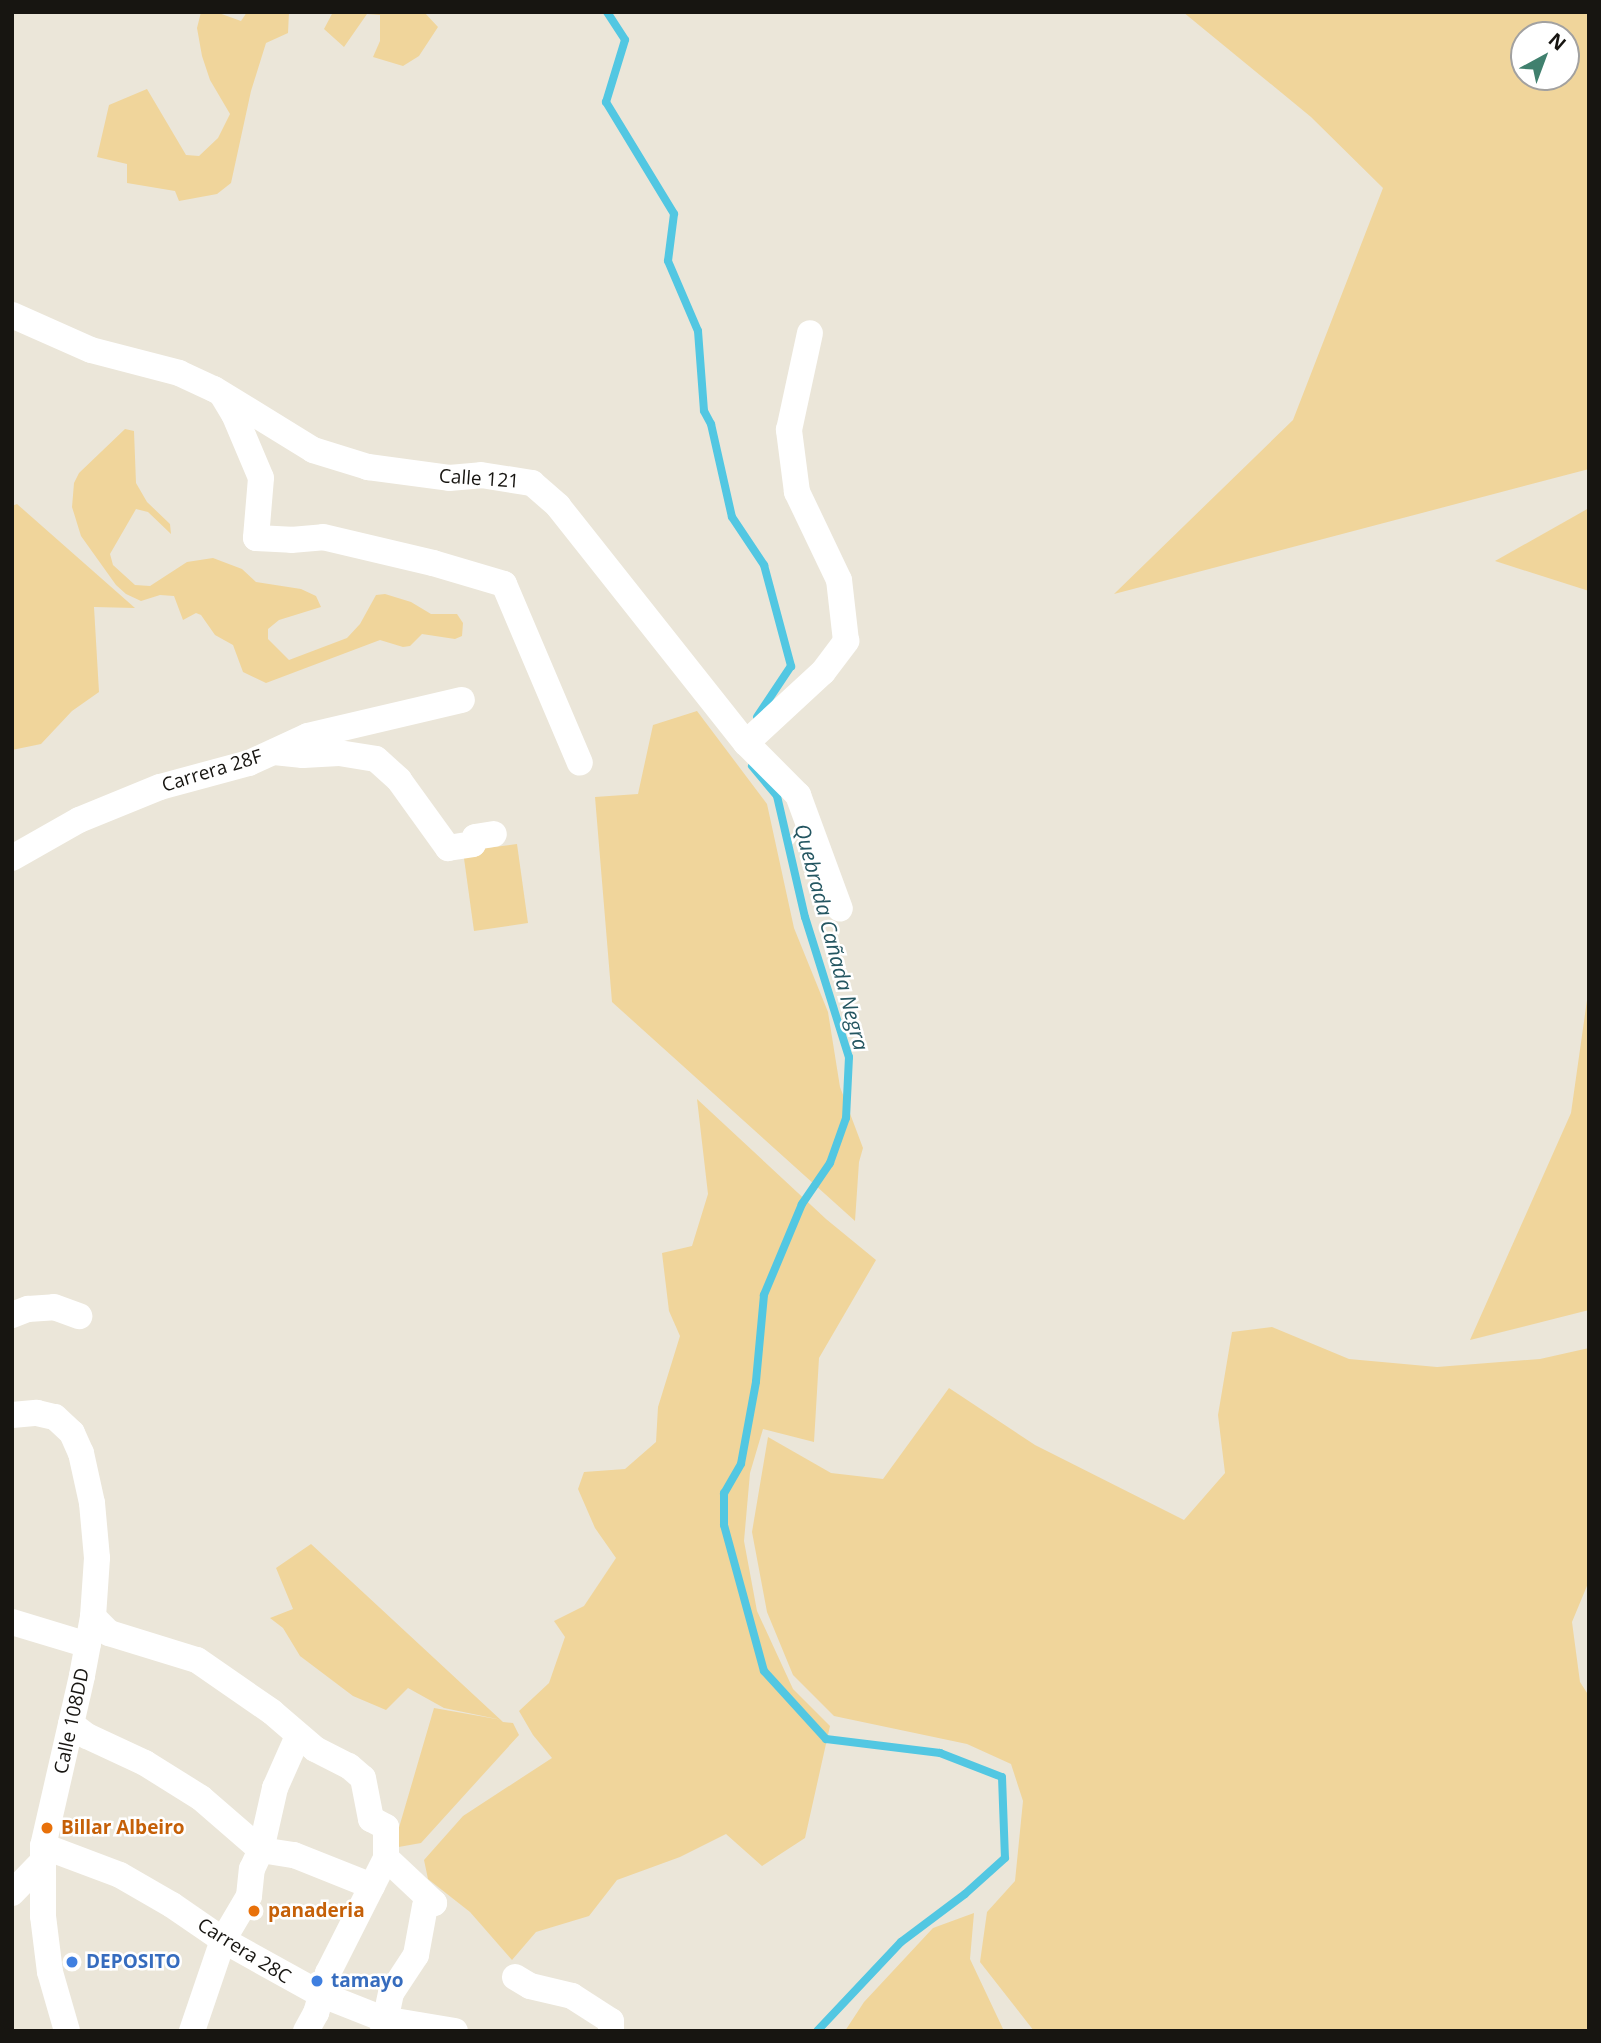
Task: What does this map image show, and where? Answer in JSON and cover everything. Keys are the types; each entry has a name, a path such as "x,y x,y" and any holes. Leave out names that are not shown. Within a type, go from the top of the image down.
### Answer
{"street":[{"name":"Calle 121","path":"12,315 91,350 179,373 222,394 313,450 368,467 449,478 481,475 532,483 558,506 746,743 798,795 840,909"},
{"path":"746,743 824,672 846,641 839,580 797,492 789,430 810,333"},
{"path":"222,394 234,414 261,478 256,538 290,540 323,537 433,563 504,584 580,763"},
{"name":"Carrera 28F","path":"12,858 79,820 160,787 249,763 308,736 462,699"},
{"path":"272,752 303,755 339,753 376,759 399,780 447,848 473,844 475,837 494,834"},
{"path":"12,1315 27,1308 54,1307 79,1316"},
{"name":"Calle 108DD","path":"12,1415 37,1413 55,1417 72,1433 81,1453 92,1503 97,1558 88,1645 43,1853 43,1916 50,1972 58,2009 67,2031"},
{"path":"93,1617 109,1633 197,1660 272,1712 315,1749 349,1766 363,1778 371,1819 386,1827 386,1858 320,1994 316,2013 306,2031"},
{"path":"12,1622 88,1645"},
{"path":"71,1724 87,1736 145,1763 201,1798 261,1850 294,1855 372,1886"},
{"path":"192,2031 223,1940 249,1896 252,1869 261,1850 275,1788 298,1736"},
{"path":"12,1893 43,1853"},
{"name":"Carrera 28C","path":"43,1853 120,1875 172,1905 223,1940 320,1994 383,2025 455,2031"},
{"path":"383,2025 391,1993 416,1955 425,1906 434,1903 386,1858"},
{"path":"514,1977 530,1986 572,1996 611,2021 611,2031"}],"shaded area":[{"path":"201,12 216,12 241,21 247,12 289,12 288,33 266,43 251,91 231,183 217,194 179,201 175,191 127,183 127,164 97,157 109,105 147,89 186,155 199,156 218,138 230,114 210,80 202,56 197,28"},
{"path":"333,12 424,12 438,27 419,56 403,66 373,57 380,41 380,15 367,14 344,47 324,29"},
{"path":"1183,12 1589,12 1589,469 1114,594 1293,420 1383,188 1311,117"},
{"path":"125,429 134,431 136,483 147,502 170,524 171,534 148,512 136,509 110,554 113,565 135,585 150,586 187,562 213,558 242,569 256,582 301,589 316,596 321,607 279,620 268,629 268,639 289,660 347,638 360,624 376,595 385,594 411,602 431,614 457,614 463,623 462,636 455,639 422,634 410,646 403,647 380,640 266,683 243,672 233,645 215,635 201,615 196,613 183,620 174,596 160,595 141,601 126,594 116,585 81,536 72,507 74,483 79,473"},
{"path":"17,504 135,608 94,607 99,692 72,711 41,744 12,750 12,506"},
{"path":"1589,508 1589,591 1495,561"},
{"path":"697,711 767,804 794,928 828,1012 840,1087 863,1148 859,1162 855,1221 612,1002 595,797 638,794 653,725"},
{"path":"517,844 528,923 474,931 463,851"},
{"path":"1589,986 1589,1310 1470,1340 1571,1113"},
{"path":"697,1099 826,1219 876,1260 819,1358 814,1442 763,1429 750,1473 744,1541 757,1611 793,1689 830,1726 805,1838 762,1866 726,1834 680,1857 617,1880 589,1916 536,1932 512,1960 470,1912 428,1879 424,1860 463,1816 552,1758 533,1735 519,1711 549,1683 565,1637 554,1621 584,1606 616,1558 595,1528 578,1489 584,1472 625,1469 656,1442 658,1407 680,1336 669,1311 662,1253 692,1246 708,1194"},
{"path":"1272,1327 1349,1359 1437,1367 1540,1359 1589,1348 1589,1581 1572,1622 1580,1682 1589,1696 1589,2031 1034,2031 980,1962 987,1912 1015,1881 1023,1801 1011,1764 967,1744 834,1716 793,1675 767,1612 752,1532 768,1437 831,1473 883,1479 949,1388 1035,1445 1184,1520 1225,1473 1218,1415 1232,1332"},
{"path":"311,1544 501,1720 444,1708 408,1688 386,1710 353,1696 300,1656 283,1628 270,1618 293,1609 276,1568"},
{"path":"434,1708 513,1723 519,1735 421,1843 393,1848"},
{"path":"974,1913 970,1959 1004,2031 845,2031 864,2002 933,1928"}],"waterway":[{"name":"Quebrada Cañada Negra","path":"607,12 625,40 606,102 674,214 668,261 698,331 704,411 711,424 732,517 764,565 791,666 757,717"},
{"name":"Quebrada Cañada Negra","path":"752,766 777,796 805,917 849,1057 846,1118 830,1163 802,1204 764,1295 756,1382 741,1464 724,1493 724,1525 764,1671 826,1739 940,1753 1002,1777 1005,1858 965,1894 901,1942 817,2031"}],"place":[{"name":"Billar Albeiro","path":"47,1828"},
{"name":"panaderia","path":"254,1911"},
{"name":"DEPOSITO","path":"72,1962"},
{"name":"tamayo","path":"317,1981"}]}
